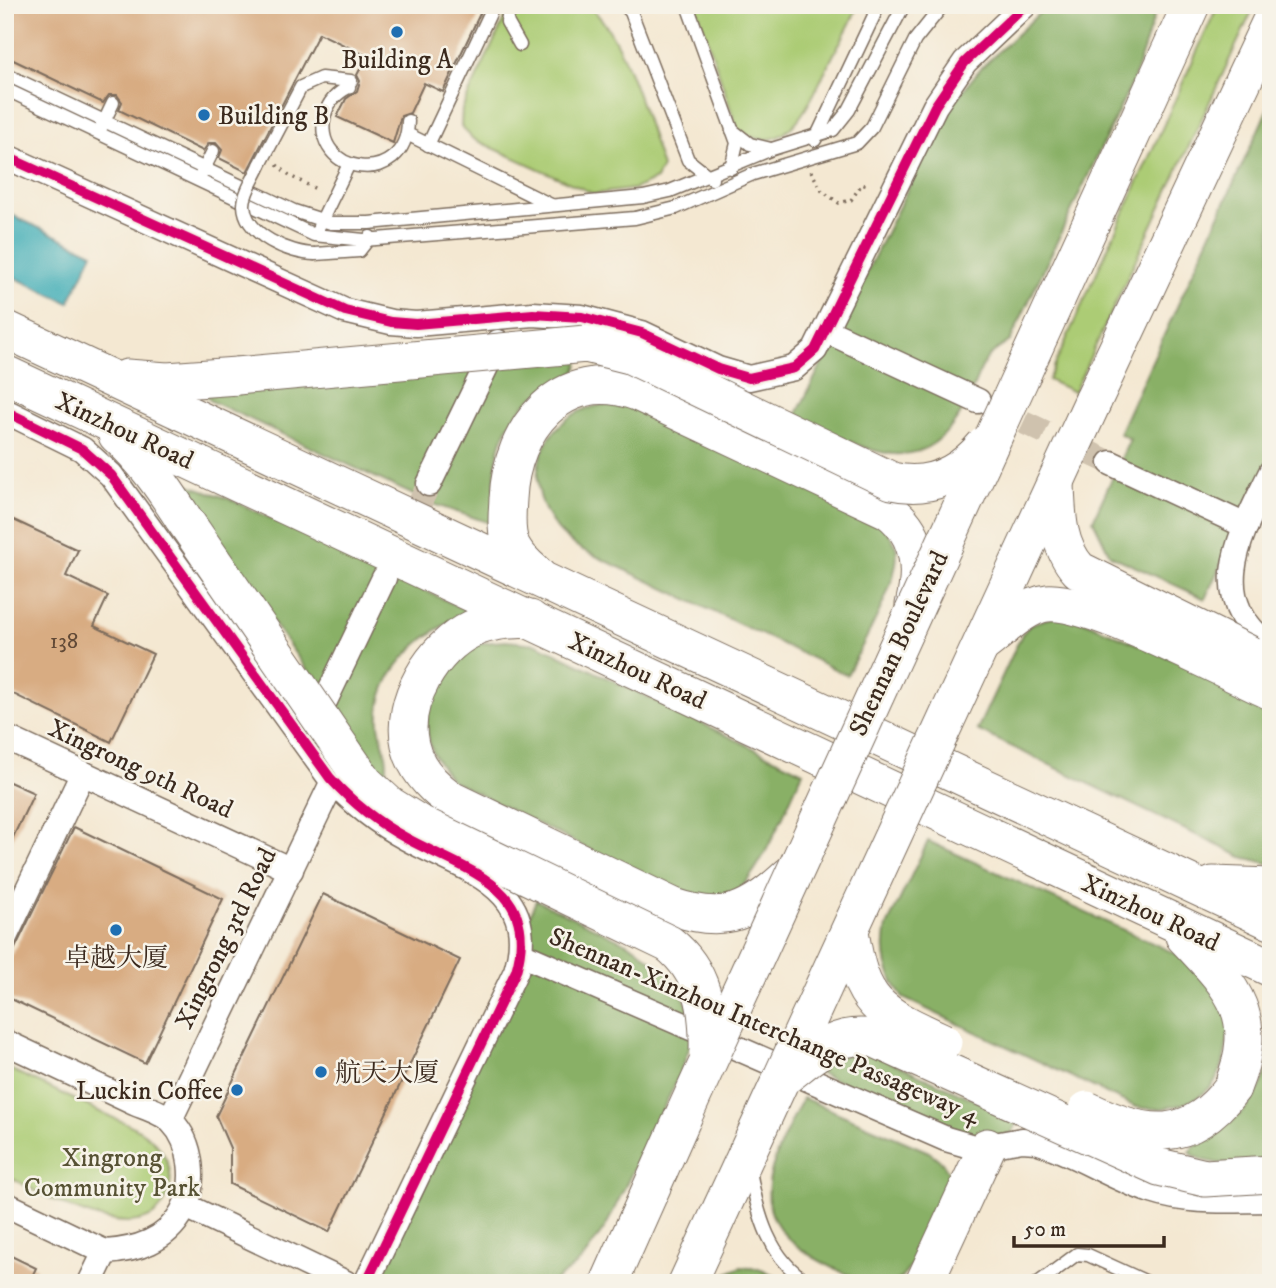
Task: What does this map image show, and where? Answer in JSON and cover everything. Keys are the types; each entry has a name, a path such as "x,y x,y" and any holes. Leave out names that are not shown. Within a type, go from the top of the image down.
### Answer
{"main road":[{"name":"Shennan Boulevard","path":"609,1283 790,875 912,612 988,414 1023,372 1191,5"},
{"path":"688,1282 1093,401 1271,21"},
{"name":"Xinzhou Road","path":"5,329 1271,920"},
{"path":"99,373 166,382 570,344 602,346 630,355 880,476 904,484 930,483 951,475 975,457 988,414"},
{"name":"Xinzhou Road","path":"5,374 1271,968"},
{"path":"546,582 524,564 511,545 507,518 508,487 514,458 527,431 543,411 566,393 597,384 611,384 637,392 879,504 903,523 918,554 918,587 912,612"},
{"path":"82,410 136,452 365,783 378,796 418,823 653,935 681,953 698,980 703,995 708,1030 708,1059"},
{"path":"1056,483 1061,537 1068,558 1079,570 1271,664"},
{"path":"980,646 1032,607 1046,603 1066,604 1102,615 1271,691"},
{"path":"530,619 500,620 471,629 450,643 430,665 417,689 409,719 410,745 419,768 435,788 451,800 674,907 707,916 722,917 743,910 762,900 790,875"},
{"path":"1190,883 1271,887"},
{"path":"850,931 855,967 866,992 881,1010 900,1022 1119,1125 1148,1132 1174,1130 1197,1122 1217,1108 1232,1088 1243,1062 1245,1045 1237,1001 1223,977 1172,923"},
{"path":"782,1079 834,1040 860,1036 873,1038 1159,1167 1205,1178 1271,1174"},
{"path":"924,1283 987,1147"},
{"path":"584,1283 626,1243"}],"street":[{"path":"5,156 345,311 391,322 416,324 510,316 567,316 607,322 655,339 729,373 749,378 783,373 803,363 815,350 945,91 979,48 1025,5"},
{"path":"429,484 510,316"},
{"path":"825,330 988,414"},
{"path":"5,411 82,449 111,475 333,781 359,809 380,823 477,874 503,893 518,915 522,927 521,954 508,989 366,1283"},
{"path":"1111,463 1246,526"},
{"path":"1271,472 1246,526 1233,568 1233,594 1241,619 1271,646"},
{"path":"305,742 384,578"},
{"name":"Xingrong 9th Road","path":"5,737 290,870"},
{"path":"5,937 83,774"},
{"name":"Xingrong 3rd Road","path":"170,1120 333,781"},
{"name":"Shennan-Xinzhou Interchange Passageway 4","path":"521,954 946,1139 987,1147"},
{"path":"5,1042 170,1120 189,1161 190,1192 178,1220 158,1238 134,1248 105,1252 5,1205"},
{"path":"987,1147 1021,1140 1036,1141 1161,1194 1202,1201 1271,1200"},
{"path":"186,1206 346,1283"},
{"path":"90,1283 105,1252"}],"lane":[{"path":"428,145 494,5"},
{"path":"510,5 506,22 520,45"},
{"path":"624,5 631,12 688,160 706,176 724,185"},
{"path":"687,5 732,129 737,152 724,185"},
{"path":"806,159 879,5"},
{"path":"5,89 204,169 321,221 369,223 643,197 670,191 772,149 833,130 845,116 904,5"},
{"path":"5,74 197,181 314,235 369,240 635,218 676,208 724,185 843,150 863,139 915,40 943,5"},
{"path":"369,223 369,240 359,251 315,254 296,252 271,240 248,221 244,202 263,160 301,87 321,78 350,84 332,100 324,123 330,148 349,164 370,168 385,163 398,153 407,127 428,145 553,205"},
{"path":"101,127 113,103"},
{"path":"732,129 750,144 772,149"},
{"path":"197,181 213,151"},
{"path":"670,191 684,176 688,160"},
{"path":"314,235 349,164"},
{"path":"747,1153 754,1200 766,1231 789,1269 810,1283"},
{"path":"1038,1283 1077,1254 1088,1255 1149,1283"}],"path":[{"path":"806,159 817,185 833,201 846,202 862,184 870,187"},
{"path":"263,160 333,197"}],"green space":[{"path":"511,5 582,5 595,13 608,28 631,76 662,167 656,179 634,189 594,194 473,139 461,126 462,109"},
{"path":"696,5 858,5 805,110 783,134 770,139 755,138 737,128"},
{"path":"1048,5 1158,5 1134,78 1010,341 988,357 965,406 947,431 928,447 909,454 866,448 796,416 946,111 981,68"},
{"path":"1218,5 1255,5 1074,392 1048,380"},
{"path":"1271,102 1271,456 1205,599 1110,555 1093,520 1130,439 1119,433"},
{"path":"580,357 576,371 530,400 508,427 501,442 495,474 496,525 433,504 211,401 204,394"},
{"path":"624,403 877,520 888,532 896,547 893,576 847,675 581,549 565,537 552,522 538,487 538,469 552,434 580,411"},
{"path":"172,479 232,500 464,609 463,615 432,633 404,658 385,688 379,725 387,760 383,778"},
{"path":"1064,613 1271,701 1271,864 1242,857 977,730 1022,634 1031,624"},
{"path":"506,641 537,644 803,772 770,844 747,880 735,893 723,899 690,900 451,780 435,756 428,737 429,706 434,692 441,678 461,655 477,645"},
{"path":"928,841 1192,961 1231,1017 1222,1066 1209,1088 1199,1096 1175,1106 1136,1107 903,998 887,964 885,936 887,926"},
{"path":"536,900 635,947 668,974 689,1006 693,1038 678,1078 606,1226 582,1260 552,1283 377,1283"},
{"path":"871,1053 1019,1120 1012,1133 979,1143 820,1073 831,1057"},
{"path":"1271,1055 1271,1165 1217,1163 1190,1152 1200,1141 1232,1121 1248,1105 1260,1087"},
{"name":"Xingrong Community Park","path":"5,1067 127,1124 150,1138 163,1153 171,1179 160,1208 144,1220 121,1222 96,1217 5,1175"},
{"path":"803,1098 929,1152 946,1169 949,1187 940,1216 923,1247 899,1280 877,1283 842,1272 810,1255 787,1237 774,1219 768,1199 770,1178 777,1154"},
{"path":"741,1267 759,1269 790,1283 716,1283 721,1276"}],"water":[{"path":"5,212 93,253 69,303 5,273"}],"building":[{"name":"Building B","path":"5,5 484,5 443,92 424,83 410,113 401,116 393,143 337,117 346,99 357,91 360,81 357,75 367,56 319,33 247,172 219,158 222,150 216,143 209,143 203,151 119,110 122,102 117,95 109,95 103,103 5,56"},
{"path":"5,516 78,550 66,576 108,596 94,626 153,654 111,742 5,690"},
{"path":"5,780 34,793 5,854"},
{"name":"卓越大厦","path":"74,827 223,899 145,1063 5,996 5,969"},
{"name":"航天大厦","path":"323,894 460,960 329,1232 230,1184 230,1148 216,1116"},
{"path":"5,1253 36,1268 29,1283 5,1283"}],"tunnel":[{"path":"991,407 1111,463"},
{"path":"388,569 429,484"}],"cycle path":[{"path":"5,156 345,311 391,322 416,324 533,314 582,317 642,333 718,369 749,378 794,368 815,350 935,106 965,62 1025,5"},
{"path":"5,411 82,449 111,475 339,787 385,825 474,872 493,885 508,900 518,919 521,942 516,971 366,1283"}],"place":[{"name":"Building A","path":"397,32"},
{"name":"Building B","path":"204,115"},
{"name":"卓越大厦","path":"116,930"},
{"name":"航天大厦","path":"321,1072"},
{"name":"Luckin Coffee","path":"237,1090"}]}
